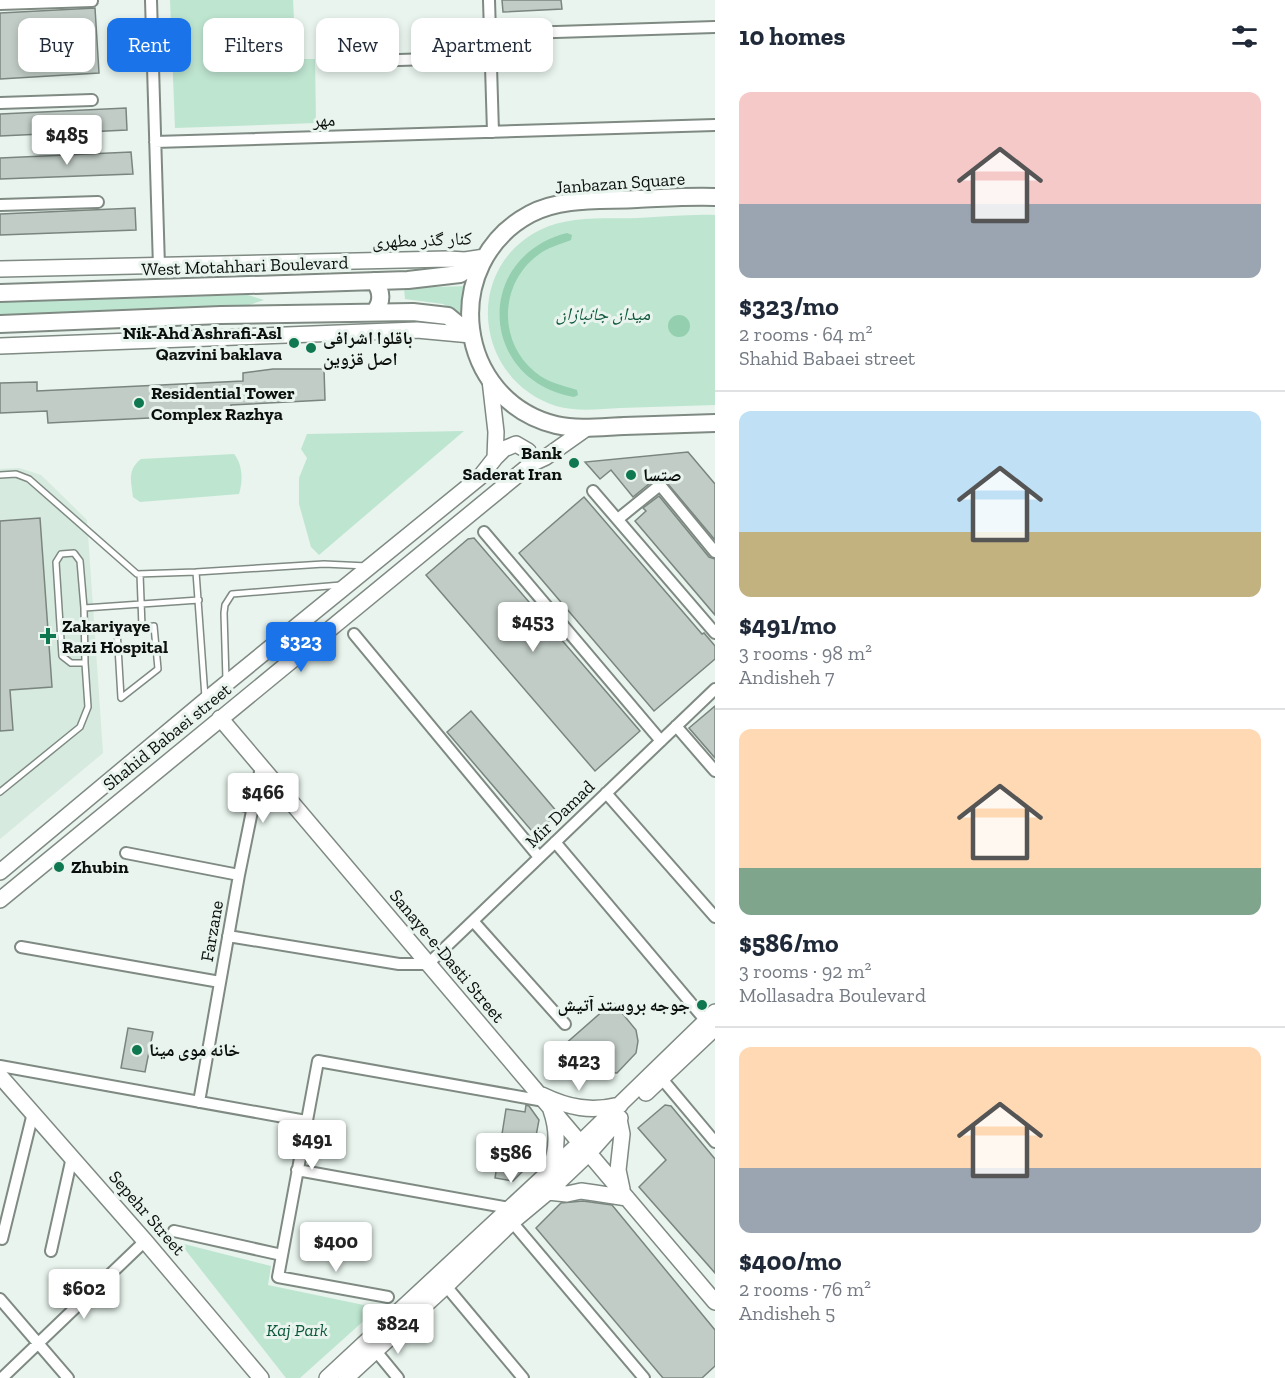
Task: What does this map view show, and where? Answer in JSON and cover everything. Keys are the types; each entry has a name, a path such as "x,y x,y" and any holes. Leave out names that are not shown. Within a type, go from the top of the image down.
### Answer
{"main road":[{"name":"Janbazan Square","path":"712,196 577,202 546,207 517,222 505,232 485,257 477,272 471,295 469,319 475,351 490,380 512,403 532,416 555,424 587,428 715,423"},
{"name":"West Motahhari Boulevard","path":"0,293 408,280 460,274 485,257"},
{"path":"374,281 381,294 374,312"},
{"path":"0,324 413,312 448,316 471,335"}],"street":[{"path":"151,0 159,267"},
{"path":"489,0 490,18"},
{"path":"0,4 92,1"},
{"path":"553,32 715,27"},
{"path":"491,72 493,132"},
{"path":"0,103 92,100"},
{"name":"مهر","path":"155,142 715,125"},
{"path":"0,205 98,202"},
{"name":"کنار گذر مطهری","path":"0,269 465,260 485,257"},
{"path":"0,346 417,330 471,335"},
{"path":"490,380 496,432 495,458"},
{"name":"Shahid Babaei street","path":"0,900 531,464 546,457 587,428"},
{"path":"495,458 504,449 516,444 528,451 531,464"},
{"name":"Shahid Babaei street","path":"0,872 226,683 480,477 495,458"},
{"path":"618,519 660,485 715,552"},
{"path":"593,491 715,633"},
{"path":"484,532 661,741"},
{"path":"354,634 539,857"},
{"name":"Mir Damad","path":"428,964 714,692"},
{"name":"Sanaye-e-Dasti Street","path":"220,718 715,1302"},
{"path":"676,726 715,771"},
{"name":"Farzane","path":"199,1102 251,810 261,767"},
{"path":"606,793 715,917"},
{"path":"555,842 712,1021"},
{"path":"126,853 239,875"},
{"path":"473,921 565,1024"},
{"path":"228,936 399,964 428,964"},
{"path":"21,947 220,982"},
{"path":"619,1112 662,1078 712,1021"},
{"path":"327,1378 511,1215 548,1192 619,1112 712,1021"},
{"path":"388,1296 278,1277 318,1061 544,1100 578,1108 605,1108 619,1112"},
{"path":"0,1066 306,1121"},
{"name":"Sepehr Street","path":"0,1076 145,1241 261,1378"},
{"path":"662,1078 715,1142"},
{"path":"346,1378 446,1286 547,1173 554,1160 555,1128 544,1100"},
{"path":"619,1112 622,1134 618,1170 619,1182 626,1196"},
{"path":"2,1239 33,1113"},
{"path":"547,1173 585,1148"},
{"path":"51,1251 72,1157"},
{"path":"297,1170 511,1215 644,1378"},
{"path":"548,1192 567,1194 581,1191 626,1196"},
{"path":"174,1231 282,1255"},
{"path":"3,1378 145,1241"},
{"path":"446,1286 522,1378"},
{"path":"0,1299 68,1378"},
{"path":"375,1350 398,1378"}],"lane":[{"path":"0,475 16,474 29,479 137,574 324,564 371,566"},
{"path":"0,792 80,727 88,707 80,561 74,553 61,554 56,562 62,656 70,663 85,663"},
{"path":"196,572 206,700"},
{"path":"140,574 141,627"},
{"path":"226,683 224,613 228,598 232,594 348,584"},
{"path":"84,608 199,600"},
{"path":"154,626 158,669 121,698 117,630 141,627 154,626"},
{"path":"237,807 251,810"}],"shaded area":[{"path":"567,233 572,235 571,240 542,252 525,267 510,297 508,313 509,329 514,345 523,360 545,379 577,390 578,395 574,397 543,386 520,368 505,344 500,318 503,291 515,266 536,246"},
{"path":"679,315 687,318 690,326 687,334 679,337 671,334 668,326 671,318"},
{"name":"Zakariyaye Razi Hospital","path":"19,468 41,475 87,520 103,753 0,839 0,469"}],"green space":[{"path":"170,0 293,0 294,18 203,18 203,72 304,72 304,59 315,59 316,123 175,128 173,72 191,72 191,18 171,18"},
{"name":"میدان جانبازان","path":"715,215 715,405 588,410 564,408 529,393 508,373 495,349 488,323 489,296 498,270 515,248 540,230 575,220"},
{"path":"468,286 463,314 443,304 405,299 404,288"},
{"path":"248,295 264,300 246,306 0,315 0,302"},
{"path":"464,431 319,555 311,547 299,504 299,478 307,458 301,449 307,434"},
{"path":"234,454 241,473 239,494 140,502 133,497 132,472 141,459"},
{"name":"Kaj Park","path":"180,1243 271,1266 268,1285 378,1308 300,1378 286,1378"}],"building":[{"path":"502,0 561,0 562,9 503,12"},
{"path":"95,8 99,73 0,79 0,13"},
{"path":"126,108 127,130 0,136 0,114"},
{"path":"131,152 133,174 0,179 0,158"},
{"path":"135,208 136,230 0,235 0,214"},
{"path":"273,369 324,369 325,400 231,405 231,414 48,423 47,411 0,413 0,383 37,382 37,391 243,381 243,373"},
{"path":"688,452 715,484 715,540 663,478 655,479 633,497 611,470 600,479 585,462"},
{"path":"659,496 709,557 715,559 715,615 635,521 646,511 643,508"},
{"path":"584,497 702,634 704,633 715,646 715,659 654,711 519,553"},
{"path":"40,518 52,687 10,690 13,730 0,731 0,521"},
{"path":"474,538 640,731 595,771 426,575 468,539"},
{"path":"715,706 715,758 689,728"},
{"path":"471,711 558,813 540,829 531,830 447,732"},
{"path":"613,1002 636,1030 638,1041 636,1053 617,1073 602,1072 591,1058 582,1058 568,1069 555,1068 547,1060"},
{"name":"خانه موی مینا","path":"128,1028 153,1032 145,1072 121,1068"},
{"path":"526,1105 539,1120 531,1163 513,1181 495,1178 506,1109 525,1112"},
{"path":"665,1105 671,1106 715,1159 715,1273 639,1187 666,1160 638,1128"},
{"path":"583,1201 612,1205 715,1330 715,1366 702,1378 663,1378 536,1228 561,1203"}],"place":[{"name":"Nik-Ahd Ashrafi-Asl Qazvini baklava","path":"294,343"},
{"name":"باقلوا اشرافی اصل قزوین","path":"311,348"},
{"name":"Residential Tower Complex Razhya","path":"139,403"},
{"name":"Bank Saderat Iran","path":"574,463"},
{"name":"صتسا","path":"631,475"},
{"name":"Zakariyaye Razi Hospital","path":"48,636"},
{"name":"Zhubin","path":"59,867"},
{"name":"جوجه بروستد آتیش","path":"702,1005"},
{"name":"خانه موی مینا","path":"137,1050"}]}
